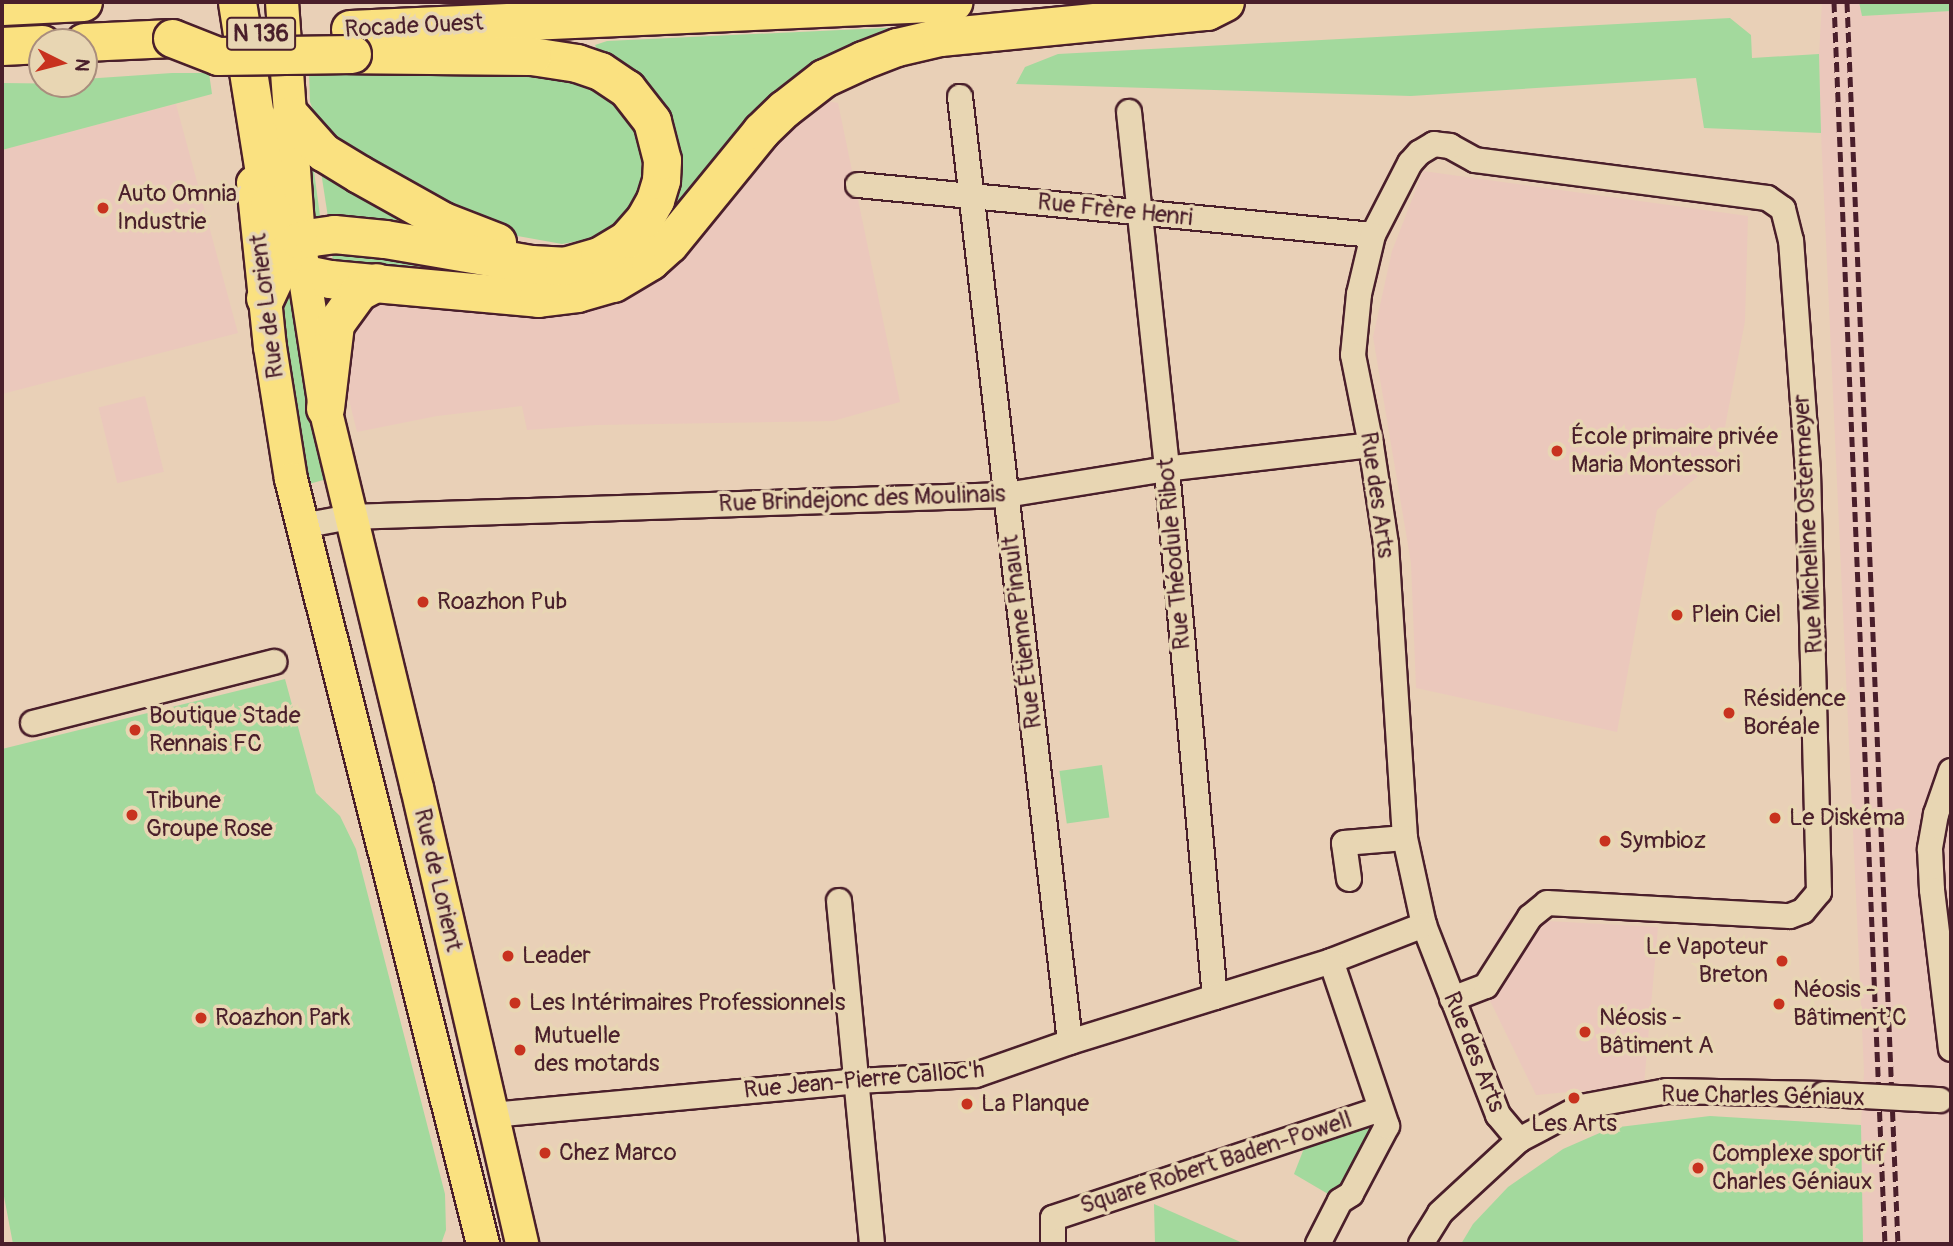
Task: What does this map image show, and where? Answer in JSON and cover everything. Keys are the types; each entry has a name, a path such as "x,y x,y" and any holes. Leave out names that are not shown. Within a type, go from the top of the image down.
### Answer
{"highway":[{"path":"2,6 83,2"},
{"path":"236,2 269,204 297,256 377,282 538,298 577,293 613,283 650,261 669,244 761,131 784,109 824,78 863,60 897,47 940,37 1207,11 1225,2"},
{"name":"Rocade Ouest","path":"351,42 953,2"},
{"path":"98,41 172,38 218,56 351,42 553,59 600,71 627,89 647,113 658,138 662,160 658,190 650,210 627,239 599,256 564,266 531,264 385,239 334,234 297,256 265,298"},
{"path":"2,46 28,45"},
{"path":"290,115 323,152 443,220 507,245 534,253 564,255 576,261"},
{"path":"325,408 334,324 358,292 377,282"}],"main road":[{"name":"Rue de Lorient","path":"236,2 265,298 291,479 483,1244"},
{"name":"Rue de Lorient","path":"282,2 297,256 325,408 415,779 522,1244"}],"street":[{"name":"Rue Étienne Pinault","path":"960,97 1070,1042"},
{"name":"Rue Théodule Ribot","path":"1129,112 1167,470 1215,997"},
{"name":"Rue Micheline Ostermeyer","path":"1410,163 1419,153 1434,144 1450,146 1475,160 1748,195 1777,203 1789,223 1808,471 1819,892 1812,902 1790,916 1547,904 1530,917 1486,986 1452,999"},
{"name":"Rue des Arts","path":"1410,163 1373,235 1359,294 1353,355 1371,445 1386,544 1405,838 1424,925 1497,1115 1519,1140"},
{"name":"Rue Frère Henri","path":"858,185 1373,235"},
{"name":"Rue Brindejonc des Moulinais","path":"350,517 1006,495 1167,470 1371,445"},
{"path":"302,526 350,517"},
{"path":"33,723 274,662"},
{"path":"1951,771 1936,814 1930,849 1931,890 1951,1049"},
{"path":"1349,878 1344,843 1405,838"},
{"path":"839,901 872,1244"},
{"name":"Rue Jean-Pierre Calloc'h","path":"492,1115 856,1081 976,1075 1070,1042 1331,961 1424,925"},
{"name":"Square Robert Baden-Powell","path":"1318,1244 1340,1201 1351,1194 1387,1126 1331,961"},
{"name":"Rue Charles Géniaux","path":"1421,1244 1440,1213 1519,1140 1581,1107 1667,1091 1824,1094 1946,1101"},
{"name":"Square Robert Baden-Powell","path":"1053,1244 1053,1218 1380,1109"}],"shaded area":[{"path":"1822,2 1859,2 1863,16 1951,11 1951,1244 1863,1244 1861,1125 1864,1071 1821,133 1819,54"},
{"path":"826,101 838,103 900,402 833,421 596,425 527,430 522,406 437,416 357,432 340,363 352,313 387,298 551,307 798,117"},
{"name":"Auto Omnia Industrie","path":"176,104 238,333 2,394 2,150"},
{"name":"École primaire privée Maria Montessori","path":"1423,171 1748,216 1745,321 1719,459 1657,510 1617,732 1416,688 1411,563 1373,337 1392,251"},
{"path":"145,396 164,472 117,483 98,408"},
{"path":"1509,919 1658,927 1644,1085 1536,1095 1477,974"}],"green space":[{"path":"1859,2 1951,2 1951,11 1862,16"},
{"path":"1730,18 1751,35 1752,58 1819,54 1821,133 1704,128 1696,78 1411,96 1016,84 1025,67 1058,54"},
{"path":"904,27 914,31 831,66 779,104 657,241 616,270 581,282 542,287 333,268 332,248 540,275 575,275 605,269 630,255 647,241 659,226 674,193 678,155 669,116 649,86 598,51 595,45 607,41"},
{"path":"532,72 589,83 621,107 637,134 643,174 637,197 616,224 595,238 562,244 512,235 445,204 407,177 397,183 334,145 310,102 309,73"},
{"path":"209,73 212,94 2,150 2,83 28,83 28,98 98,98 98,78"},
{"path":"308,160 313,164 321,223 313,221"},
{"path":"320,165 438,233 329,224"},
{"path":"288,276 327,479 309,484 279,300"},
{"name":"Roazhon Park","path":"285,679 316,793 340,816 356,849 445,1194 446,1230 441,1244 13,1244 2,1186 2,749"},
{"path":"1102,765 1109,817 1067,823 1059,771"},
{"path":"1380,1109 1387,1126 1340,1201 1294,1174 1310,1133"},
{"name":"Complexe sportif Charles Géniaux","path":"1710,1116 1861,1125 1863,1244 1461,1244 1473,1224 1508,1187 1563,1149 1611,1128"},
{"path":"1154,1204 1245,1244 1155,1244"}],"railway":[{"path":"1834,2 1885,1244"},
{"path":"1847,2 1898,1244"}],"place":[{"name":"Auto Omnia Industrie","path":"103,208"},
{"name":"École primaire privée Maria Montessori","path":"1557,451"},
{"name":"Roazhon Pub","path":"423,602"},
{"name":"Plein Ciel","path":"1677,615"},
{"name":"Résidence Boréale","path":"1729,713"},
{"name":"Boutique Stade Rennais FC","path":"135,730"},
{"name":"Tribune Groupe Rose","path":"132,815"},
{"name":"Le Diskéma","path":"1775,818"},
{"name":"Symbioz","path":"1605,841"},
{"name":"Leader","path":"508,956"},
{"name":"Le Vapoteur Breton","path":"1782,961"},
{"name":"Les Intérimaires Professionnels","path":"515,1003"},
{"name":"Néosis - Bâtiment C","path":"1779,1004"},
{"name":"Roazhon Park","path":"201,1018"},
{"name":"Néosis - Bâtiment A","path":"1585,1032"},
{"name":"Mutuelle des motards","path":"520,1050"},
{"name":"Les Arts","path":"1574,1098"},
{"name":"La Planque","path":"967,1104"},
{"name":"Chez Marco","path":"545,1153"},
{"name":"Complexe sportif Charles Géniaux","path":"1698,1168"}]}
